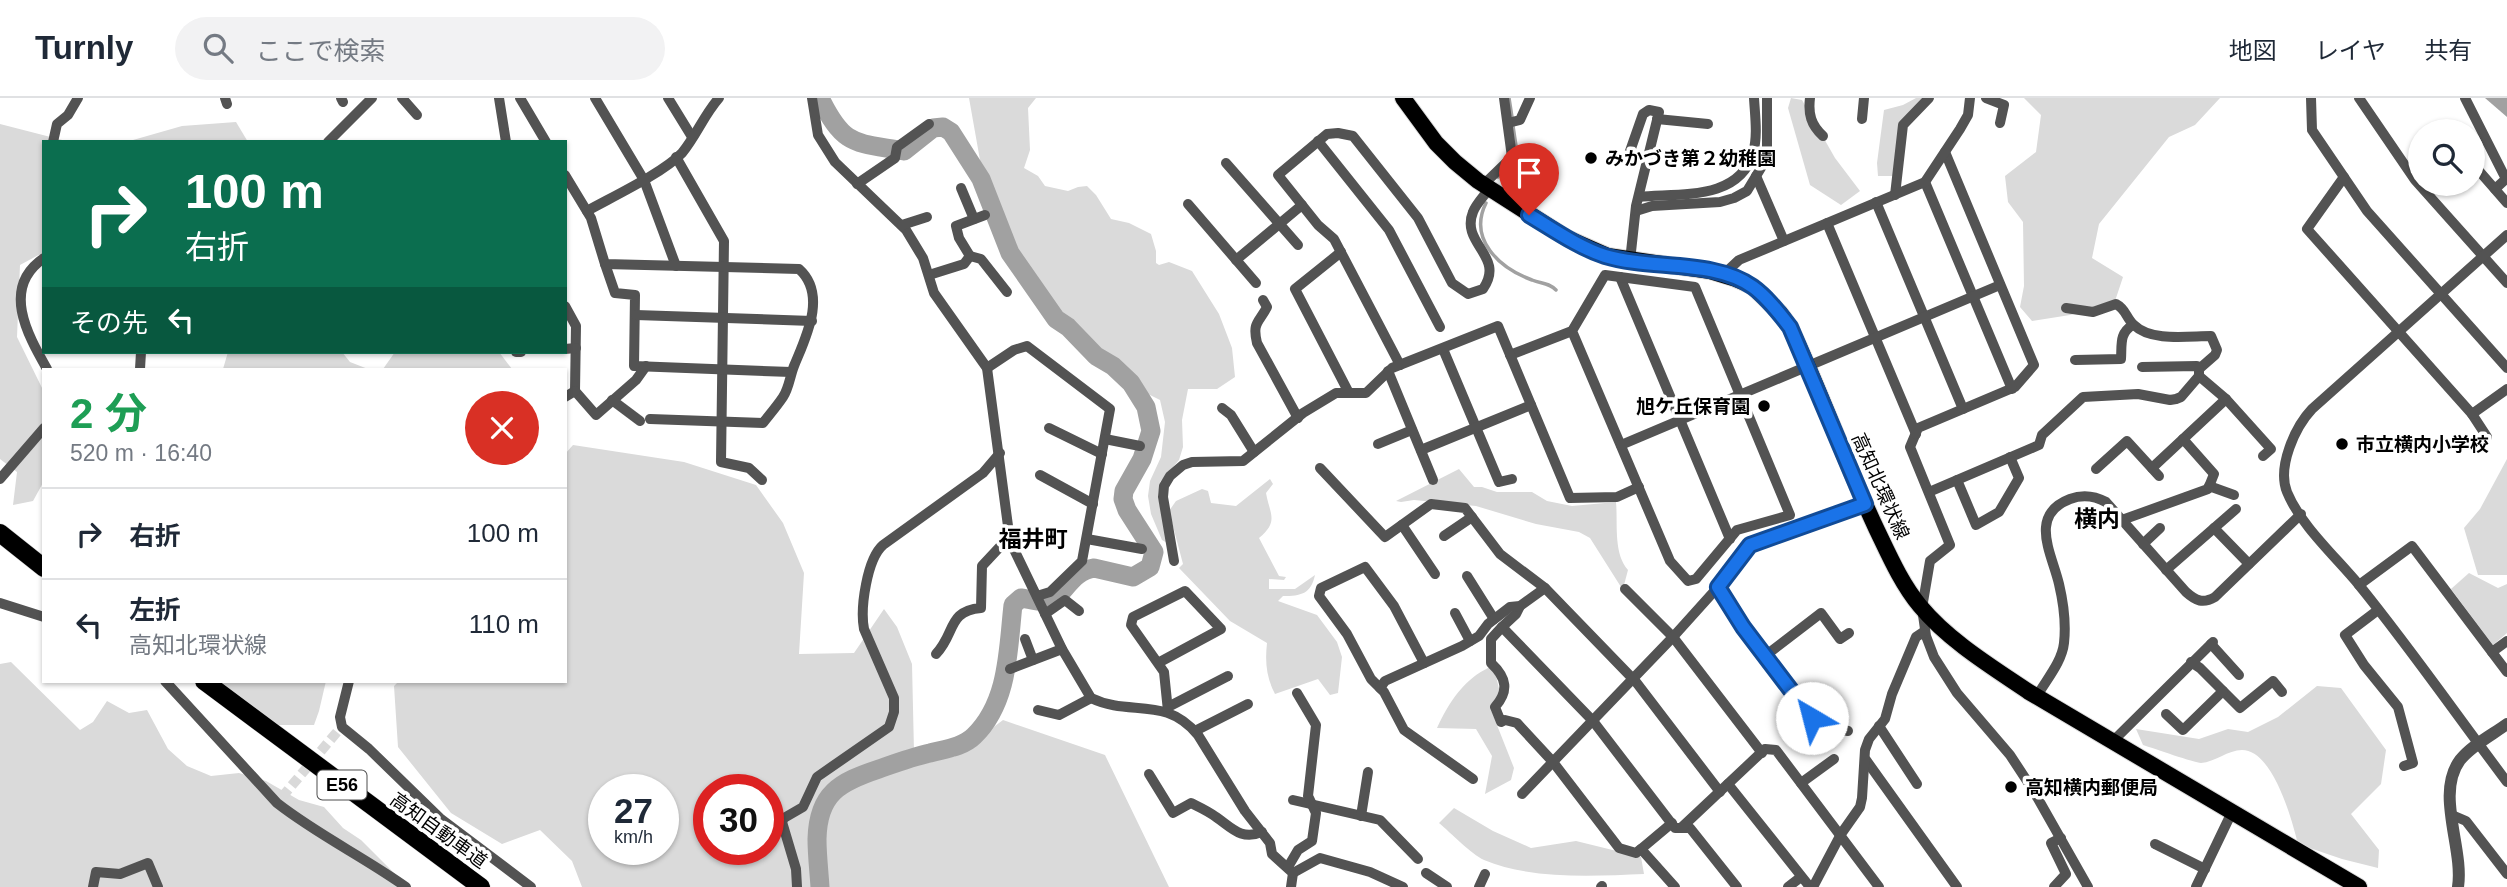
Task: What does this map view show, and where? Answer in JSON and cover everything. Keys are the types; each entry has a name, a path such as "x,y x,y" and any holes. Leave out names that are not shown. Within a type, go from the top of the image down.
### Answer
{"highway":[{"path":"0,523 42,555"},
{"path":"0,533 42,566"},
{"name":"高知自動車道","path":"193,683 464,887"},
{"name":"高知自動車道","path":"207,683 481,887"}],"main road":[{"name":"高知北環状線","path":"1404,98 1436,143 1486,187 1584,247 1630,261 1710,271 1752,286 1780,313 1790,327 1892,563 1922,608 1992,667 2037,696 2232,812 2339,882 2359,887"}],"street":[{"path":"53,140 57,124 68,114 78,98"},
{"path":"330,140 372,98"},
{"path":"402,98 417,115"},
{"path":"499,98 506,140"},
{"path":"520,98 545,140"},
{"path":"595,98 644,180 676,266"},
{"path":"668,98 692,137"},
{"path":"587,211 644,180 676,157 719,98"},
{"path":"812,98 818,135 835,162 902,225 918,249 934,293 987,368 1010,536 1019,561 1062,649 1091,698 1109,704 1168,709 1189,724 1245,811 1270,843 1272,854 1291,870"},
{"path":"1400,365 1334,239 1301,205 1278,174 1327,134 1353,136 1418,218 1452,283 1468,294 1483,289 1491,275 1490,265 1471,227 1473,212 1486,187 1512,157 1504,98"},
{"path":"1507,123 1520,120 1530,98"},
{"path":"1639,197 1718,190 1737,180 1754,150 1754,98"},
{"path":"1636,211 1652,206 1720,202 1747,191 1767,158 1767,98"},
{"path":"1810,98 1810,117 1823,136"},
{"path":"1863,119 1864,98"},
{"path":"1895,195 1903,125 1928,98"},
{"path":"1723,275 1739,260 1925,182 1968,115 1970,98"},
{"path":"1986,98 2004,105 2000,123"},
{"path":"2311,98 2312,130 2367,211 2507,368"},
{"path":"2359,98 2408,166"},
{"path":"2465,98 2506,178 2495,189"},
{"path":"1629,154 1643,114 1649,110 1659,112 1636,211 1630,261"},
{"path":"1657,119 1708,124"},
{"path":"857,184 929,124"},
{"path":"1318,141 1389,230 1440,327"},
{"path":"1945,152 2034,365 2012,389 1919,428 1910,447 1950,545 1930,561 1922,608 1925,631 1934,657 1957,693 2010,755 2062,838 2088,887"},
{"path":"676,157 724,241 721,462 749,468 762,480"},
{"path":"1226,163 1298,246"},
{"path":"1756,176 1784,241"},
{"path":"2344,177 2307,229 2472,414 2487,437"},
{"path":"567,178 587,211 615,293 635,295 634,366 791,372"},
{"path":"2485,178 2507,203"},
{"path":"1925,182 2012,389"},
{"path":"961,188 974,219"},
{"path":"2431,196 2507,283"},
{"path":"1877,202 1963,409"},
{"path":"1188,204 1256,283"},
{"path":"1236,260 1301,205"},
{"path":"985,215 956,226 959,238 970,256 981,259 1007,292"},
{"path":"902,225 927,217"},
{"path":"1827,223 1916,434"},
{"path":"2507,235 2312,409 2298,426 2284,472 2287,493 2322,544 2359,585 2507,782"},
{"path":"1341,252 1295,289 1349,393"},
{"path":"929,275 964,264 970,256"},
{"path":"42,259 31,267 21,285 20,301 27,329 46,368"},
{"path":"605,264 799,269 804,273 811,292 812,321 785,394 763,423 645,420 612,400"},
{"path":"1510,355 1572,331 1605,275 1695,287 1790,515 1737,530 1696,579 1688,581 1670,561 1572,331"},
{"path":"1620,277 1730,539"},
{"path":"1621,445 2000,285"},
{"path":"1263,300 1268,307 1257,318 1254,332 1257,343 1298,418"},
{"path":"1929,492 2039,445 2042,435 2083,397 2138,394 2170,400 2181,397 2215,355 2216,344 2211,336 2156,335 2133,325 2123,308 2116,304 2093,312 2066,308"},
{"path":"567,310 576,326 571,348 575,391 596,415 636,380 646,366"},
{"path":"636,315 812,321"},
{"path":"2075,360 2121,359 2122,335 2133,325"},
{"path":"1174,561 1163,497 1164,486 1170,476 1183,465 1192,462 1243,461 1298,418 1336,393 1366,393 1388,372 1400,365 1498,326 1570,498 1617,497 1639,487"},
{"path":"1036,351 1047,345"},
{"path":"987,368 1021,346 1027,346 1110,409 1087,539 1080,564 1049,592 1040,604"},
{"path":"1443,349 1499,482 1512,479"},
{"path":"2142,367 2197,366 2199,373 2271,449 2263,456"},
{"path":"1388,372 1433,480"},
{"path":"2472,414 2507,389"},
{"path":"567,396 575,391"},
{"path":"2096,469 2127,441 2156,472 2183,439 2226,399"},
{"path":"1421,450 1531,405"},
{"path":"1222,408 1231,415 1254,452"},
{"path":"1049,428 1102,454"},
{"path":"1378,444 1412,429"},
{"path":"0,479 42,430"},
{"path":"1105,439 1140,446"},
{"path":"2122,520 2208,489 2214,474 2183,439"},
{"path":"797,887 796,869 782,822 784,818 803,807 817,777 889,727 894,712 894,698 862,619 872,559 883,545 983,473 1000,453"},
{"path":"1956,480 1976,525 1999,512 2019,478 2010,457"},
{"path":"1320,468 1385,537 1431,504 1465,508 1500,554 1545,588 1633,679 1720,792"},
{"path":"1040,475 1093,504"},
{"path":"2209,486 2234,495"},
{"path":"2037,696 2060,657 2064,643 2060,588 2045,538 2051,514 2063,502 2087,496 2106,502 2192,597 2206,602 2215,597 2301,514"},
{"path":"1522,794 1673,637 1718,587 1750,545 1865,504"},
{"path":"2166,570 2236,509"},
{"path":"1444,536 1472,517"},
{"path":"1402,525 1435,574"},
{"path":"2143,544 2160,528"},
{"path":"2214,528 2249,564"},
{"path":"936,654 942,648 957,616 966,609 981,608 982,566 1010,536"},
{"path":"1087,539 1142,549"},
{"path":"2359,585 2412,546 2507,672"},
{"path":"1424,663 1394,606 1365,567 1321,588 1320,596 1348,634 1371,679 1380,688 1404,730 1474,779"},
{"path":"1467,576 1498,623 1593,721 1676,825 1690,828 1737,887"},
{"path":"1718,587 1765,656 1816,715 1817,724 1848,731"},
{"path":"1380,688 1385,681 1470,641 1516,614 1520,606 1545,588"},
{"path":"1625,589 1673,637 1762,753"},
{"path":"1158,663 1221,629 1185,591 1133,617 1131,625 1164,672 1168,709"},
{"path":"1040,604 1065,600 1079,611"},
{"path":"0,603 42,617"},
{"path":"2378,610 2345,635 2364,665 2398,707 2413,763 2404,766"},
{"path":"1455,613 1470,641"},
{"path":"1765,656 1821,613 1840,639 1849,633"},
{"path":"1498,623 1491,639 1491,663 1498,670 1505,688 1504,696 1495,711 1501,722 1505,720 1517,723 1553,762 1619,848 1636,853 1720,792 1765,750 1776,750 1879,887"},
{"path":"1728,784 1811,887 1860,807 1869,739 1885,719 1892,694 1916,637 1925,631"},
{"path":"1025,639 1033,660"},
{"path":"2492,652 2507,641"},
{"path":"2113,741 2212,643 2239,675"},
{"path":"1010,669 1062,649"},
{"path":"2192,662 2240,708 2273,681 2282,692"},
{"path":"1168,709 1228,676"},
{"path":"167,683 298,820 372,863 405,887"},
{"path":"348,683 339,730 388,766 441,819 531,887"},
{"path":"2166,714 2183,730 2224,691"},
{"path":"1291,887 1291,870 1298,850 1312,841 1316,813 1308,796 1317,725 1297,693"},
{"path":"1038,710 1059,715 1091,698"},
{"path":"1195,731 1248,704"},
{"path":"2458,887 2460,873 2450,796 2454,770 2466,754 2507,724"},
{"path":"1879,726 1917,784"},
{"path":"1801,783 1834,759"},
{"path":"1865,760 1957,887"},
{"path":"1361,816 1368,772"},
{"path":"1149,774 1173,813 1191,803 1219,819 1235,833 1262,832"},
{"path":"1293,800 1380,820 1418,859"},
{"path":"2196,887 2232,812"},
{"path":"2452,815 2466,821 2507,874"},
{"path":"2054,887 2066,874 2051,843 2062,838"},
{"path":"2155,844 2205,869"},
{"path":"1642,849 1675,887"},
{"path":"1291,870 1320,858 1370,872 1403,887"},
{"path":"93,887 96,872 120,874 148,863 158,887"},
{"path":"1426,873 1447,887"},
{"path":"1479,887 1485,874"},
{"path":"1788,887 1801,877"}],"shaded area":[{"path":"969,98 1036,98 1028,108 1030,150 1024,168 1038,176 1045,186 1068,191 1087,186 1111,219 1129,223 1151,234 1156,263 1159,265 1169,262 1192,271 1219,314 1232,348 1235,377 1217,389 1188,389 1182,420 1183,447 1179,460 1160,482 1158,497 1169,544 1162,540 1151,514 1148,496 1150,481 1161,457 1165,422 1160,400 1142,391 1116,358 1094,349 1061,317 1012,252 983,177"},
{"path":"1791,98 1802,100 1835,158 1860,191 1841,205 1810,185 1788,108"},
{"path":"1916,98 1932,98 1916,113 1900,138 1895,176 1878,176 1877,163 1884,110"},
{"path":"2024,98 2220,98 2195,125 2169,137 2099,224 2092,258 2123,277 2114,304 2032,321 2020,307 2024,286 2023,222 2008,202 2005,176 2036,152 2041,115"},
{"path":"2485,98 2507,98 2507,117"},
{"path":"236,122 247,140 133,140 182,126"},
{"path":"0,124 62,140 42,140 42,253 20,265 17,337 42,388 42,485 33,501 13,505 17,472 0,459"},
{"path":"227,354 344,354 350,362 365,368 223,368"},
{"path":"394,354 501,354 511,368 384,368"},
{"path":"573,445 684,462 756,485 783,523 804,573 799,654 854,653 884,609 897,627 912,664 914,752 954,757 1003,720 1105,755 1169,887 582,887 572,861 540,830 502,844 451,813 398,747 394,686 397,683 567,683 567,452"},
{"path":"2507,459 2507,575 2478,575 2464,528 2480,509"},
{"path":"1459,469 1474,487 1497,492 1532,492 1547,501 1572,506 1616,502 1618,547 1628,570 1624,585 1621,587 1590,538 1579,532 1536,524 1476,506 1414,500 1396,501"},
{"path":"1270,479 1273,484 1266,493 1272,517 1269,527 1259,538 1279,576 1286,577 1284,580 1269,579 1269,589 1295,589 1315,575 1311,586 1304,593 1283,596 1278,601 1317,615 1337,642 1342,657 1338,693 1330,695 1318,679 1275,694 1267,669 1267,643 1230,621 1179,568 1183,564 1169,511 1176,501 1202,489 1208,491 1211,503 1236,506"},
{"path":"2469,573 2498,588 2507,584 2507,633 2493,645 2451,589"},
{"path":"11,662 80,730 93,722 107,701 129,713 147,710 168,749 187,766 211,776 239,773 266,781 299,800 324,807 343,828 361,840 408,887 0,887 0,664"},
{"path":"1490,667 1496,676 1501,697 1491,710 1514,768 1511,780 1485,794 1492,756 1476,729 1437,728 1458,692 1472,678"},
{"path":"220,683 326,683 314,725 274,725"},
{"path":"2317,686 2341,688 2386,750 2381,784 2351,814 2379,850 2378,868 2298,844 2272,773 2253,753 2242,750 2201,763 2143,745 2136,729 2199,739 2228,729 2248,732 2278,717"},
{"path":"1454,808 1493,831 1531,848 1576,841 1641,857 1644,874 1543,874 1484,860 1439,823"}],"waterway":[{"path":"820,98 836,126 852,140 862,143 904,151 933,128 943,127 951,132 981,179 1010,253 1056,319 1068,327 1096,356 1113,366 1131,383 1146,407 1151,431 1142,459 1124,491 1123,499 1127,510 1154,552 1150,567 1133,577 1094,568 1079,574 1054,599 1042,602 1021,598 1013,605 1005,674 986,722 965,743 865,774 834,792 827,800 818,823 820,887"},
{"path":"1509,98 1512,117"},
{"path":"1498,177 1518,159 1513,126"},
{"path":"1486,203 1481,216 1481,229 1484,240 1498,260 1520,275 1556,290"}],"tunnel":[{"path":"282,797 337,732"}],"place":[{"name":"みかづき第２幼稚園","path":"1591,158"},
{"name":"旭ケ丘保育園","path":"1764,406"},
{"name":"市立横内小学校","path":"2342,444"},
{"name":"高知横内郵便局","path":"2011,787"}],"district":[{"name":"横内","path":"2097,519"},
{"name":"福井町","path":"1033,539"}],"route":[{"path":"1529,215 1584,247 1608,256 1710,271 1752,286 1780,313 1790,327 1865,504 1750,545 1718,587 1743,627 1812,718"}]}
